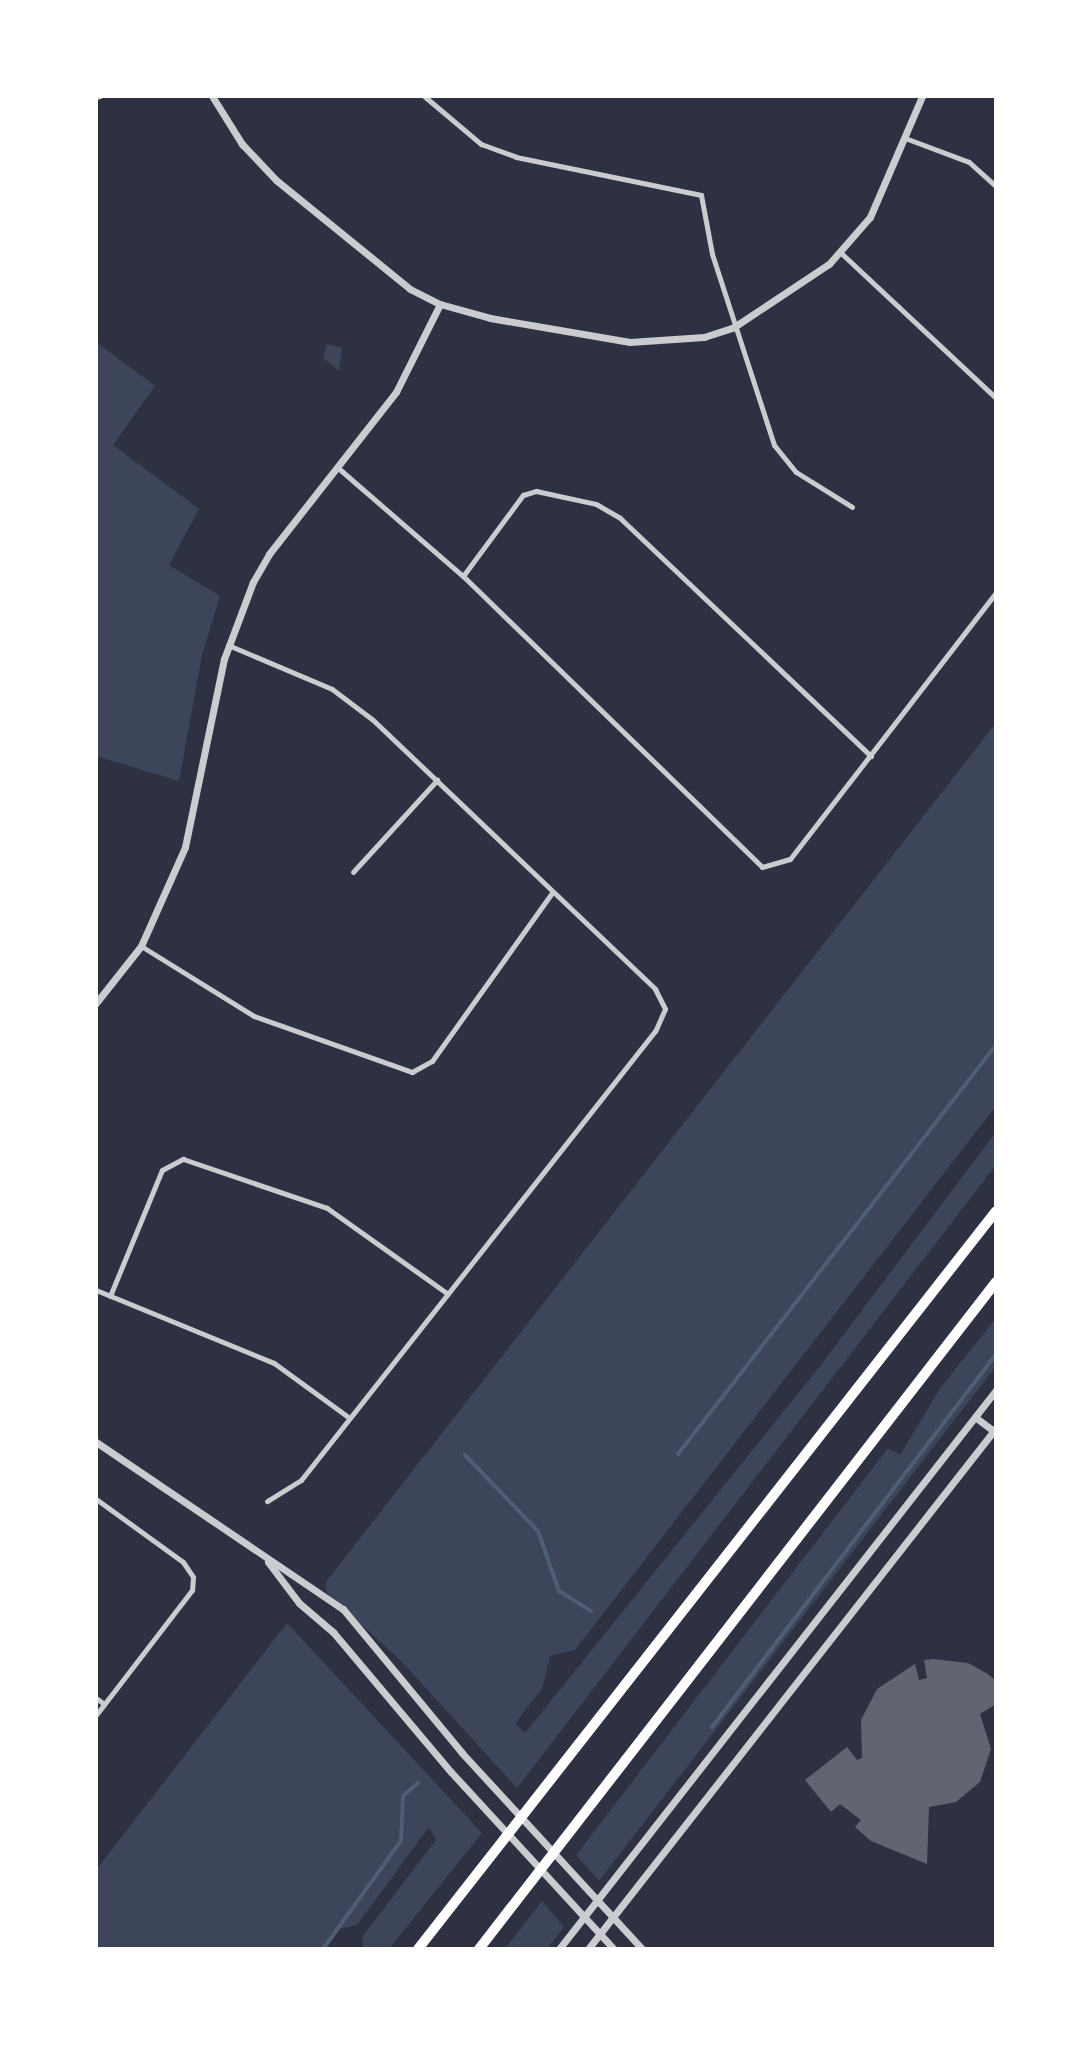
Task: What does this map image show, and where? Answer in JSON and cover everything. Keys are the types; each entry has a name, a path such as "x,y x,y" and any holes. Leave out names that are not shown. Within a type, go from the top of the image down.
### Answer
{"highway":[{"path":"418,1949 996,1211"},
{"path":"479,1949 996,1282"}],"street":[{"path":"212,96 242,144 276,180 410,289 440,304 548,330 630,342 704,337 734,327 777,303 841,253 870,217 922,96"},
{"path":"424,96 481,144 516,157 701,195 734,327 774,445 796,472 852,507"},
{"path":"905,138 969,162 996,186"},
{"path":"841,253 996,398"},
{"path":"96,1003 141,946 185,847 228,645 269,554 403,382 440,304"},
{"path":"337,467 463,576 762,867 790,859 996,592"},
{"path":"463,576 523,495 536,491 596,504 620,518 871,756"},
{"path":"228,645 332,689 437,780 655,989 665,1009 663,1020 448,1294 347,1416 301,1480 267,1501"},
{"path":"353,872 437,780"},
{"path":"141,946 254,1016 412,1072 432,1061 552,893"},
{"path":"110,1296 162,1170 183,1159 327,1208 448,1294"},
{"path":"96,1290 274,1363 347,1416"},
{"path":"559,1949 996,1390"},
{"path":"988,1400 996,1406"},
{"path":"588,1949 995,1431 975,1417"},
{"path":"96,1442 165,1484 267,1560 311,1582 343,1609 462,1753 640,1948"},
{"path":"96,1499 183,1562 193,1577 192,1590 96,1715"},
{"path":"267,1560 299,1603 333,1632 451,1772 614,1949"},
{"path":"96,1698 104,1704"}],"shaded area":[{"path":"96,342 155,386 113,445 199,509 169,565 220,596 202,655 179,781 96,756"},
{"path":"327,344 342,348 339,371 323,358"},
{"path":"996,723 996,1106 575,1650 550,1656 542,1689 515,1723 525,1733 820,1366 996,1132 996,1165 517,1788 401,1661 327,1593 325,1583"},
{"path":"996,1318 996,1366 599,1881 576,1855 888,1448 900,1455 941,1387"},
{"path":"287,1623 482,1833 389,1949 363,1949 362,1937 436,1840 429,1827 357,1925 334,1930 322,1949 96,1949 96,1870"},
{"path":"542,1901 564,1927 547,1949 505,1949"}],"building":[{"path":"924,1660 968,1663 988,1674 996,1681 996,1704 980,1714 991,1749 980,1782 956,1802 929,1807 927,1864 871,1841 855,1827 861,1820 840,1804 831,1812 805,1780 847,1747 857,1760 862,1758 861,1720 877,1689 915,1664 919,1680 927,1678"}],"waterway":[{"path":"678,1454 996,1045"},
{"path":"712,1727 996,1354"},
{"path":"465,1455 538,1531 559,1591 591,1611"},
{"path":"323,1949 401,1841 403,1796 418,1783"}]}
